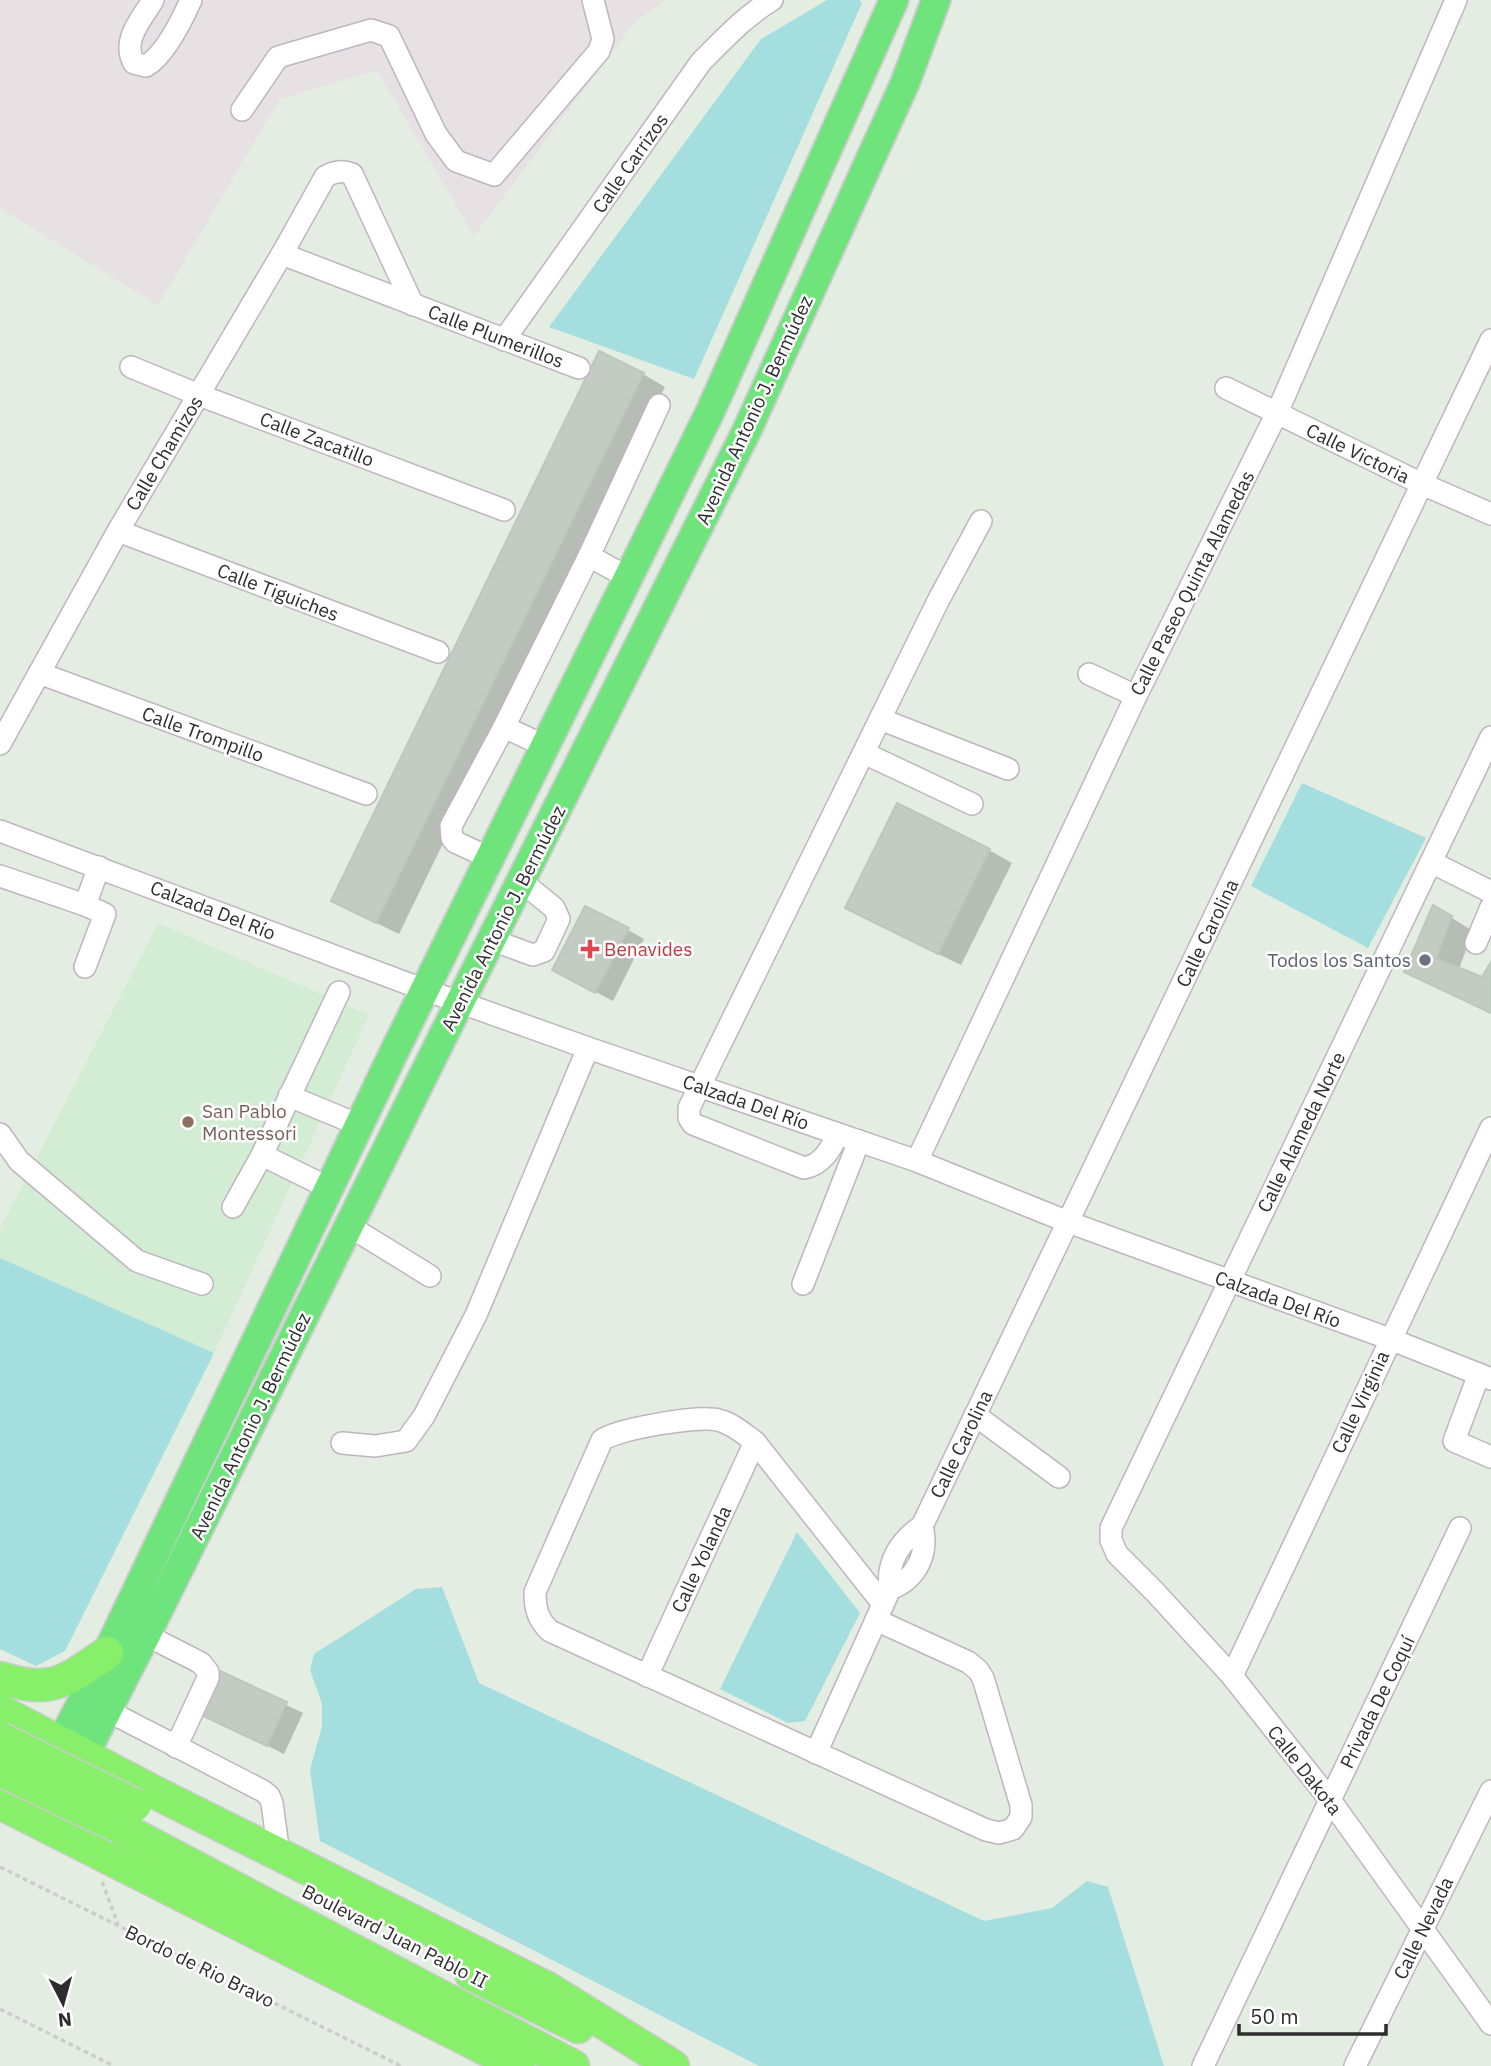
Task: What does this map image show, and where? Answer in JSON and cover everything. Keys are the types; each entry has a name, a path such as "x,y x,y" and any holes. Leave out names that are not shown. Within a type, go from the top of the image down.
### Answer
{"highway":[{"path":"0,1678 36,1687 56,1683 75,1675 107,1653"},
{"path":"0,1712 72,1749 130,1821"},
{"path":"0,1738 519,2066"},
{"path":"0,1770 130,1821 279,1854 549,1989 673,2066"},
{"path":"24,1815 130,1821"},
{"name":"Boulevard Juan Pablo II","path":"130,1821 539,2008 656,2066"},
{"name":"Boulevard Juan Pablo II","path":"130,1821 560,2060"}],"main road":[{"name":"Avenida Antonio J. Bermúdez","path":"72,1749 107,1653 359,1125 710,412 894,0"},
{"name":"Avenida Antonio J. Bermúdez","path":"24,1815 72,1749 108,1711 747,430 905,83 936,0"}],"street":[{"path":"153,0 132,35 129,49 134,62 146,65 155,60 161,52 191,0"},
{"path":"242,110 278,57 371,30 388,36 436,134 456,161 494,175 599,51 603,39 593,0"},
{"name":"Calle Carrizos","path":"504,340 701,62 735,28 772,0"},
{"name":"Calle Paseo Quinta Alamedas","path":"917,1161 1136,696 1277,413 1456,0"},
{"name":"Calle Plumerillos","path":"338,171 352,174 413,304"},
{"name":"Calle Chamizos","path":"0,744 118,531 325,177 338,171"},
{"name":"Calle Plumerillos","path":"282,254 579,368"},
{"name":"Calle Carolina","path":"816,1753 883,1604 917,1567 925,1547 922,1526 1491,340"},
{"name":"Calle Zacatillo","path":"131,367 504,510"},
{"name":"Calle Victoria","path":"1226,388 1422,484 1491,514"},
{"path":"490,858 455,842 451,827 589,556 659,405"},
{"path":"838,1134 817,1164 804,1168 693,1124 689,1118 689,1108 863,753 981,521"},
{"name":"Calle Tiguiches","path":"118,531 438,652"},
{"path":"589,556 629,578"},
{"name":"Calle Trompillo","path":"39,673 366,794"},
{"path":"1089,674 1136,696"},
{"path":"880,719 1008,769"},
{"path":"504,727 545,746"},
{"name":"Calle Alameda Norte","path":"1111,1528 1491,737"},
{"path":"863,753 972,804"},
{"name":"Calzada Del Río","path":"0,831 425,990 917,1161 1068,1222 1485,1376"},
{"path":"1431,862 1491,892"},
{"path":"85,905 99,867"},
{"path":"0,876 105,914 85,967"},
{"path":"492,940 533,955 544,951 559,919 554,908 521,881"},
{"path":"1476,943 1491,907"},
{"path":"233,1207 262,1155 339,992"},
{"path":"342,1443 375,1446 406,1441 424,1416 476,1315 588,1048"},
{"path":"289,1096 359,1125"},
{"name":"Calle Virginia","path":"1232,1676 1491,1128"},
{"path":"0,1134 19,1161 137,1261 202,1284"},
{"path":"803,1284 859,1141"},
{"path":"262,1155 329,1188"},
{"path":"349,1226 430,1276"},
{"path":"1485,1376 1454,1441 1491,1457"},
{"path":"975,1415 1059,1477"},
{"path":"707,1418 721,1420 735,1427 755,1442 883,1604 968,1662 983,1678 1021,1805 1021,1817 1013,1829 992,1832 550,1632 540,1623 535,1600 537,1587 599,1444 606,1437 617,1433 707,1418"},
{"name":"Calle Yolanda","path":"648,1676 755,1442"},
{"name":"Calle Dakota","path":"1111,1528 1111,1540 1116,1555 1155,1592 1232,1676 1330,1800 1491,2024"},
{"name":"Privada De Coquí","path":"1203,2066 1460,1528"},
{"path":"146,1635 201,1663 208,1672 208,1678 176,1747"},
{"path":"108,1711 269,1796 279,1854"},
{"name":"Calle Nevada","path":"1355,2066 1491,1791"}],"path":[{"name":"Bordo de Rio Bravo","path":"0,1867 401,2066"},
{"path":"0,2009 114,2066"}],"shaded area":[{"path":"0,0 665,0 635,22 474,236 377,70 280,99 158,305 0,208"},
{"path":"827,0 860,0 862,3 694,379 549,327 761,39"},
{"path":"1302,783 1426,838 1368,948 1251,886"},
{"name":"San Pablo Montessori","path":"158,923 369,1015 214,1353 0,1258 0,1229"},
{"path":"0,1258 214,1353 65,1651 36,1666 0,1649"},
{"path":"797,1532 860,1613 805,1721 788,1723 720,1689"},
{"path":"442,1587 479,1683 984,1921 1052,1908 1087,1881 1108,1887 1164,2066 759,2066 320,1841 310,1770 322,1726 322,1704 310,1670 314,1654 416,1589"}],"building":[{"path":"599,351 644,373 376,923 331,901"},
{"path":"897,803 990,849 938,954 845,908"},
{"name":"Todos los Santos","path":"1433,905 1452,916 1436,958 1482,977 1491,962 1491,1013 1404,972"},
{"name":"Benavides","path":"585,906 629,928 595,993 552,970"},
{"path":"220,1671 287,1702 267,1746 199,1714"}],"place":[{"name":"Benavides","path":"590,949"},
{"name":"Todos los Santos","path":"1425,960"},
{"name":"San Pablo Montessori","path":"188,1122"}]}
